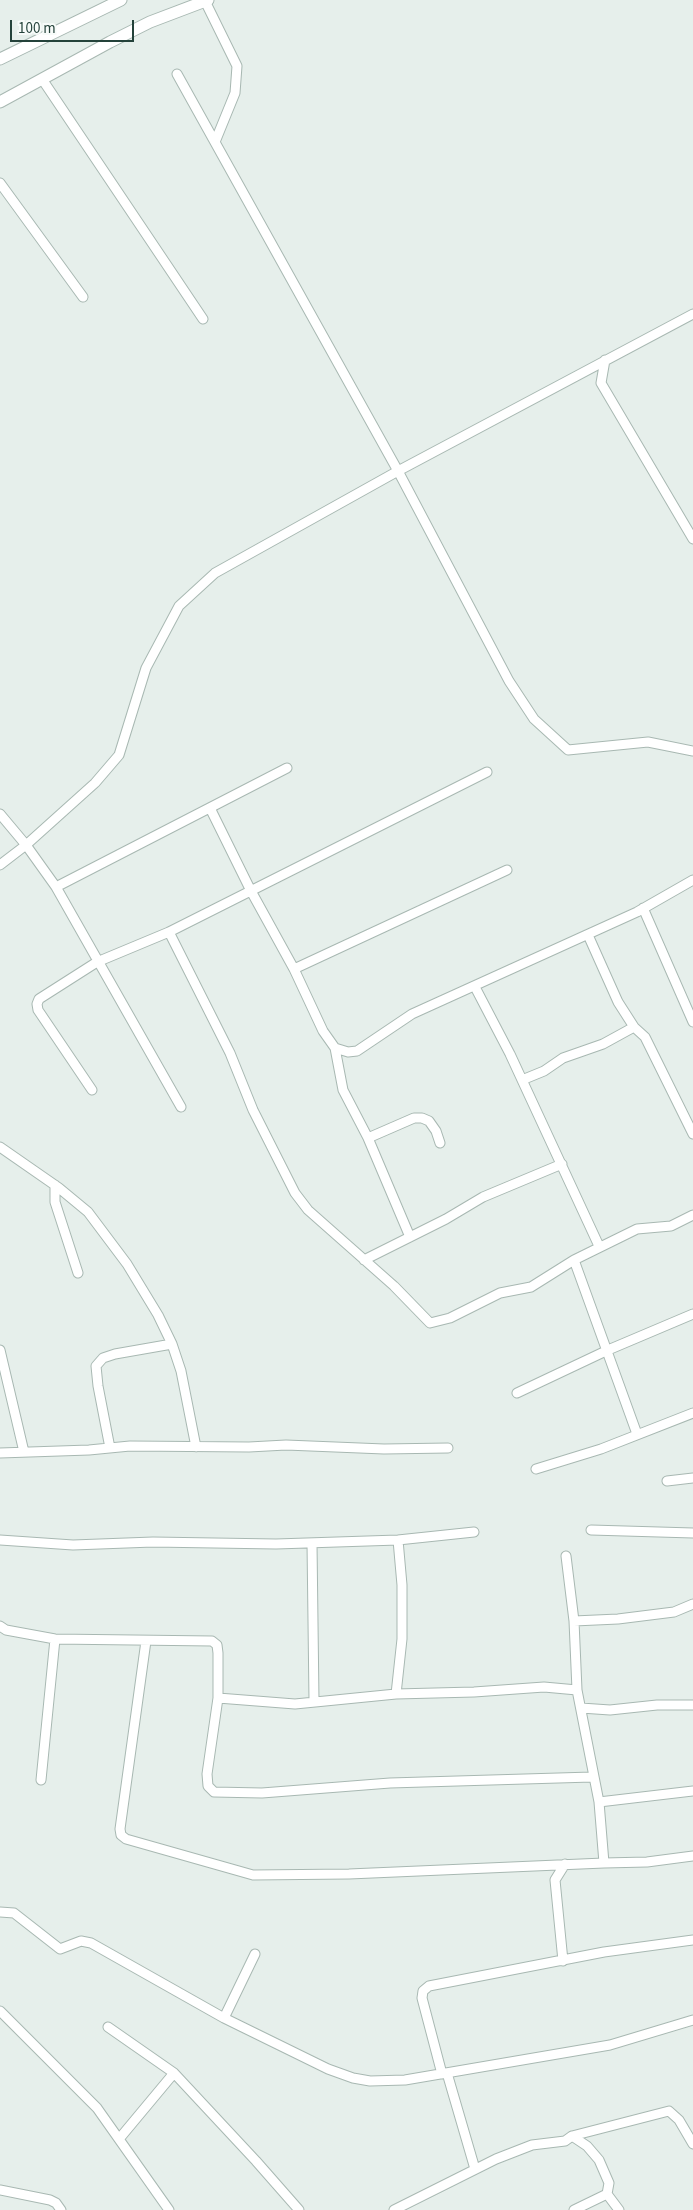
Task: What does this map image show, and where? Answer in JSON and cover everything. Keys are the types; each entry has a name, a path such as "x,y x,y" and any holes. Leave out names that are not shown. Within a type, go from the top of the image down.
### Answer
{"street":[{"path":"0,59 120,0"},
{"path":"0,102 150,22 206,1 237,66 235,93 215,142"},
{"path":"177,74 398,471 509,681 534,719 568,750 648,742 693,752"},
{"path":"42,79 203,319"},
{"path":"0,183 83,297"},
{"path":"0,865 26,845 95,783 119,755 146,668 179,606 215,573 398,471 693,314"},
{"path":"605,360 601,384 693,539"},
{"path":"56,887 287,768"},
{"path":"92,1090 37,1004 39,999 97,962 169,932 487,772"},
{"path":"210,808 251,891 294,969 323,1031 335,1048 343,1090 368,1138 410,1237"},
{"path":"0,814 26,845 56,887 97,962 182,1108"},
{"path":"294,969 507,870"},
{"path":"335,1048 348,1052 357,1051 412,1014 475,987 643,908 693,880"},
{"path":"643,908 693,1022"},
{"path":"169,932 230,1053 253,1110 295,1193 308,1210 402,1292 430,1323 450,1318 500,1293 531,1286 599,1246 637,1229 671,1226 693,1215"},
{"path":"588,934 618,1002 634,1027 645,1037 693,1134"},
{"path":"475,987 522,1080 599,1246"},
{"path":"522,1080 544,1071 563,1058 603,1044 634,1027"},
{"path":"368,1138 414,1118 422,1118 433,1126 440,1143"},
{"path":"0,1147 55,1185 88,1212 121,1256 158,1315 172,1344 181,1371 196,1447"},
{"path":"364,1260 482,1197 562,1164"},
{"path":"55,1185 55,1202 78,1274"},
{"path":"574,1260 637,1434"},
{"path":"517,1393 608,1350 693,1314"},
{"path":"110,1448 96,1366 103,1358 114,1354 172,1344"},
{"path":"0,1350 24,1452"},
{"path":"536,1469 594,1451 693,1412"},
{"path":"0,1453 130,1446 248,1448 286,1445 384,1449 448,1448"},
{"path":"667,1481 693,1478"},
{"path":"591,1530 693,1533"},
{"path":"0,1540 73,1545 153,1542 312,1543 398,1540 474,1532"},
{"path":"396,1694 402,1639 402,1585 398,1540"},
{"path":"312,1543 314,1701"},
{"path":"566,1556 574,1621 578,1690 592,1777 599,1802 604,1863"},
{"path":"574,1621 618,1619 674,1612 693,1604"},
{"path":"0,1626 6,1630 55,1639 212,1641 217,1645 218,1653 218,1698 208,1786 214,1792 262,1793 381,1784 592,1777"},
{"path":"41,1780 55,1639"},
{"path":"146,1640 120,1830 121,1835 126,1839 253,1875 349,1874 646,1862 693,1856"},
{"path":"218,1698 273,1704 314,1701 328,1702 396,1694 474,1692 544,1686 578,1690"},
{"path":"582,1708 610,1710 657,1704 693,1705"},
{"path":"599,1802 693,1791"},
{"path":"563,1960 555,1880 565,1864"},
{"path":"0,1912 14,1913 60,1949 81,1941 90,1943 224,2018 328,2069 353,2078 383,2082 445,2074 610,2045 693,2020"},
{"path":"476,2169 422,1998 423,1991 429,1986 604,1952 693,1940"},
{"path":"224,2018 255,1954"},
{"path":"0,2011 97,2108 168,2210"},
{"path":"108,2027 174,2073 299,2210"},
{"path":"119,2139 174,2073"},
{"path":"394,2210 476,2169 532,2145 565,2140 572,2136 669,2112 679,2120 693,2144"},
{"path":"572,2136 586,2146 599,2160 609,2183 607,2194 619,2210"},
{"path":"0,2190 50,2200 61,2210"},
{"path":"574,2210 607,2194"}]}
